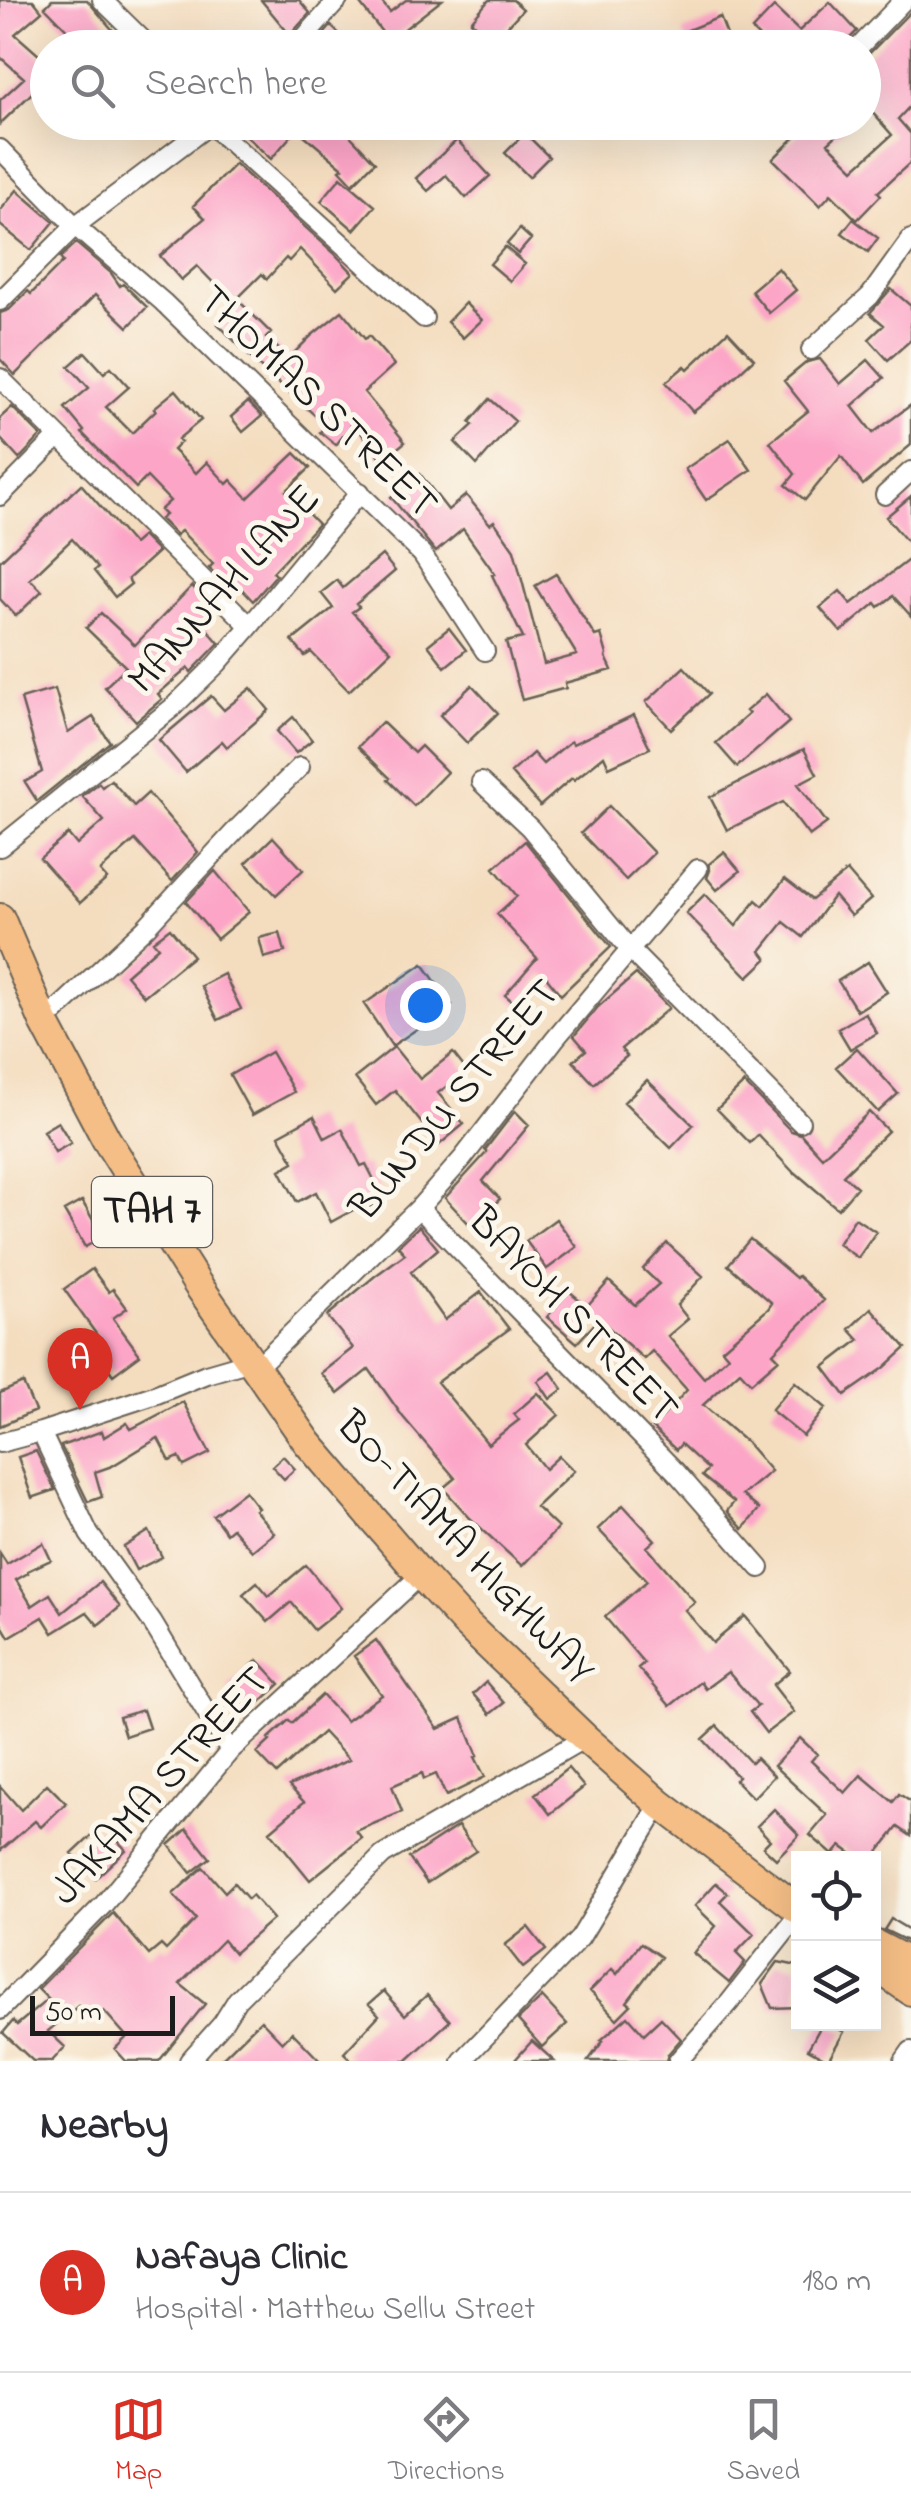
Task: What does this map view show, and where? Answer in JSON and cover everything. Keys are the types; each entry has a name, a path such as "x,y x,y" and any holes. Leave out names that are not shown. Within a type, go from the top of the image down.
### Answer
{"highway":[{"name":"BO-TIAMA HIGHWAY","path":"0,918 44,1022 106,1139 198,1285 308,1443 476,1634 660,1804 791,1907"},
{"path":"881,1948 911,1963"},
{"path":"881,1970 911,1991"}],"street":[{"path":"102,0 133,30"},
{"path":"311,30 338,0"},
{"path":"875,30 904,0"},
{"path":"0,301 75,226 191,140"},
{"path":"229,140 424,318"},
{"name":"THOMAS STREET","path":"0,149 75,226 163,302 422,554 485,651"},
{"path":"811,350 870,296 911,239"},
{"path":"0,378 250,626"},
{"path":"0,496 58,437"},
{"path":"885,494 911,472"},
{"name":"MANNAH LANE","path":"0,847 172,708 250,626 360,492"},
{"path":"44,1022 146,927 300,766"},
{"path":"481,782 530,828 630,950 800,1122"},
{"name":"BUNDU STREET","path":"254,1365 419,1208 698,869"},
{"name":"BAYOH STREET","path":"419,1208 676,1472 760,1568"},
{"path":"0,1442 157,1394 206,1374 254,1365"},
{"path":"41,1432 88,1534 152,1622 230,1751"},
{"name":"JAKAMA STREET","path":"0,2010 104,1904 230,1751 421,1576"},
{"path":"189,2061 222,2024 236,2000 383,1855 585,1738"},
{"path":"462,2061 580,1938 660,1804"},
{"path":"678,2061 791,1921"},
{"path":"904,2061 911,2051"}],"building":[{"path":"0,0 33,0 42,11 15,34 30,47 30,95 0,124 0,100 24,78 0,57"},
{"path":"52,0 87,0 113,30 67,30 45,7"},
{"path":"261,0 299,0 310,13 295,30 286,30"},
{"path":"357,0 380,0 390,12 406,0 442,0 403,30 380,30"},
{"path":"489,0 513,0 523,9 504,30 481,30 471,21"},
{"path":"830,2 856,30 800,30"},
{"path":"774,7 798,30 752,30"},
{"path":"911,11 911,105 898,119 911,134 911,162 878,192 881,195 857,220 831,194 820,206 773,159 792,140 831,140 828,143 854,169 892,135 881,122 881,42"},
{"path":"720,17 725,30 688,30"},
{"path":"250,140 287,140 271,159"},
{"path":"310,140 354,140 375,162 353,184 340,170 343,168"},
{"path":"457,140 490,176 466,198 446,175 428,191 416,178"},
{"path":"518,140 532,140 549,157 529,177 505,153"},
{"path":"235,164 353,273 337,288 300,249 267,279 262,274 233,303 197,266 181,280 160,256 205,218 193,206"},
{"path":"341,177 375,206 354,230 321,201"},
{"path":"17,190 54,222 31,250 0,225 0,211"},
{"path":"853,219 878,238 868,252 842,233"},
{"path":"520,229 531,239 518,254 507,244"},
{"path":"76,243 147,307 128,327 95,295 15,375 0,359 0,313 9,310 28,291 31,294"},
{"path":"505,247 525,264 510,281 490,264"},
{"path":"778,268 796,290 769,313 751,291"},
{"path":"891,289 911,306 911,340 888,360 869,339 884,325 870,313"},
{"path":"240,302 271,333 266,338 289,358 342,311 394,365 364,392 405,442 383,460 353,423 336,445 320,432 326,425 218,324"},
{"path":"465,303 482,320 463,338 447,322"},
{"path":"728,331 754,359 693,412 666,382 685,366 688,369"},
{"path":"85,352 104,373 111,367 129,387 106,407 132,433 176,390 201,420 178,439 181,442 173,450 196,473 207,462 227,484 231,480 248,498 295,453 310,468 286,491 318,524 273,572 276,575 253,601 238,585 232,591 209,568 213,564 181,531 176,535 160,519 165,515 160,510 170,501 147,477 136,488 82,433 65,408 89,388 69,366"},
{"path":"820,359 840,384 868,360 884,378 852,406 873,433 911,405 911,445 863,485 841,456 805,500 786,485 795,474 770,442 808,411 784,381 807,362"},
{"path":"490,399 515,421 477,465 455,442 473,425 470,422"},
{"path":"248,402 262,416 243,432 231,417"},
{"path":"12,407 41,436 19,459 0,438 0,418"},
{"path":"730,439 751,470 706,500 685,469"},
{"path":"420,474 448,510 466,495 490,524 494,521 514,550 544,664 577,655 535,586 556,574 595,636 601,634 612,670 522,700 506,642 523,638 492,575 495,574 463,529 436,552 391,497"},
{"path":"81,484 133,544 142,536 158,552 128,579 131,584 115,597 94,571 98,568 72,539 30,579 42,591 16,616 0,599 0,561"},
{"path":"911,496 911,546 886,517"},
{"path":"382,555 395,571 356,604 359,607 352,612 391,651 349,691 311,652 305,656 292,641 333,608 321,593 337,580 343,588"},
{"path":"911,558 911,616 893,596 879,607 876,603 841,632 820,608 840,591 851,604"},
{"path":"192,586 215,609 202,623 219,643 191,672 188,668 158,694 162,699 136,721 105,687 126,667 86,628 101,613 135,645"},
{"path":"449,628 466,650 445,667 428,645"},
{"path":"684,667 709,694 671,729 646,702"},
{"path":"472,685 498,713 467,743 440,715"},
{"path":"251,688 269,710 227,747 222,741 186,772 159,740 211,696 224,710"},
{"path":"55,689 68,733 93,717 110,742 37,801 25,782 42,772 21,699"},
{"path":"766,694 789,722 737,767 716,743"},
{"path":"634,715 650,748 609,767 604,756 540,806 511,773 533,753 543,764 571,741 573,744"},
{"path":"293,717 312,740 296,753 277,731"},
{"path":"382,722 414,753 421,746 447,772 414,806 358,747"},
{"path":"804,749 817,774 798,784 827,823 809,836 783,802 727,830 710,797"},
{"path":"111,780 134,806 148,793 198,852 172,881 135,840 100,871 107,879 80,903 40,858 68,834 77,845 104,821 82,796 99,783 102,787"},
{"path":"609,806 654,853 626,880 581,833"},
{"path":"273,837 303,870 276,895 246,863"},
{"path":"525,841 611,947 561,995 544,974 518,1006 505,995 537,958 497,914 517,896 494,868"},
{"path":"724,852 740,871 717,890 707,878 709,864"},
{"path":"215,871 249,912 217,939 186,902"},
{"path":"847,871 871,899 851,916 834,896 803,937 784,922 761,951 767,959 748,977 686,913 705,894 736,926 756,900 763,906 785,879 812,900"},
{"path":"170,928 193,956 144,996 126,975 158,947 153,941"},
{"path":"280,933 285,952 264,958 259,938"},
{"path":"868,962 887,992 857,1011 838,981"},
{"path":"423,964 452,1005 392,1046 364,1004"},
{"path":"224,974 241,1009 218,1020 201,986"},
{"path":"636,974 669,1008 621,1049 627,1056 594,1084 573,1061 586,1050 574,1036 598,1007"},
{"path":"865,1013 877,1033 850,1049 838,1029"},
{"path":"394,1047 420,1079 453,1053 467,1071 438,1093 464,1124 439,1145 395,1090 376,1105 355,1078"},
{"path":"857,1048 898,1094 878,1112 836,1067"},
{"path":"271,1052 294,1092 252,1115 230,1075"},
{"path":"647,1080 693,1125 671,1148 624,1102"},
{"path":"744,1083 822,1157 869,1112 888,1131 843,1175 857,1187 838,1209 795,1174 758,1135 750,1143 717,1109"},
{"path":"515,1111 529,1125 483,1181 500,1199 471,1226 445,1198 487,1152"},
{"path":"314,1116 325,1138 342,1129 384,1199 368,1207 366,1203 331,1222 316,1192 297,1202 280,1170 294,1162 279,1135"},
{"path":"58,1122 71,1143 55,1152 43,1131"},
{"path":"82,1201 103,1237 85,1247 64,1211"},
{"path":"855,1218 876,1232 858,1258 838,1244"},
{"path":"556,1219 577,1247 547,1269 526,1241"},
{"path":"419,1226 438,1249 411,1272 445,1320 481,1292 509,1329 437,1382 488,1444 519,1420 514,1414 538,1393 559,1415 526,1445 545,1469 559,1456 574,1471 536,1507 558,1528 522,1566 443,1488 455,1478 403,1417 369,1369 338,1394 321,1373 353,1348 327,1316 405,1254 398,1246"},
{"path":"750,1239 824,1300 773,1353 779,1359 751,1383 740,1371 703,1405 746,1442 771,1471 742,1495 759,1509 743,1529 727,1511 734,1502 702,1476 708,1469 681,1444 676,1450 652,1428 687,1390 652,1351 644,1359 599,1319 577,1343 547,1317 569,1291 587,1306 609,1281 635,1305 659,1284 643,1269 667,1243 703,1276 677,1305 688,1319 668,1336 704,1378 728,1356 722,1349 772,1303 728,1265"},
{"path":"92,1269 127,1308 113,1318 140,1355 113,1375 91,1345 99,1338 64,1289"},
{"path":"871,1308 906,1348 845,1395 824,1367 859,1340 849,1329"},
{"path":"551,1372 563,1389 550,1399 538,1381"},
{"path":"795,1382 826,1408 803,1436 771,1410"},
{"path":"23,1383 35,1411 0,1426 0,1393"},
{"path":"183,1402 210,1453 184,1466 179,1457 170,1461 158,1438 95,1472 102,1497 88,1502 61,1446 102,1431 104,1437 127,1423 131,1429"},
{"path":"36,1451 55,1490 32,1498 18,1457"},
{"path":"283,1456 295,1469 284,1479 272,1466"},
{"path":"245,1491 274,1533 252,1551 232,1528 226,1533 213,1515"},
{"path":"623,1505 655,1540 647,1547 695,1602 685,1610 713,1643 745,1616 790,1671 773,1685 794,1712 766,1733 750,1712 758,1706 728,1672 705,1689 700,1682 670,1706 638,1668 644,1663 605,1617 647,1581 598,1529"},
{"path":"149,1531 162,1557 136,1570 124,1547"},
{"path":"43,1543 51,1560 16,1580 32,1606 50,1594 62,1613 100,1582 120,1607 98,1625 87,1612 53,1633 43,1617 9,1637 0,1622 0,1553 7,1564"},
{"path":"306,1565 341,1608 314,1630 291,1602 268,1622 243,1594 257,1582 269,1596"},
{"path":"376,1640 438,1729 462,1718 485,1777 446,1796 436,1774 424,1779 422,1773 392,1786 402,1812 356,1831 362,1838 310,1880 270,1831 304,1802 289,1786 349,1760 323,1732 277,1774 257,1753 289,1720 292,1723 322,1695 346,1721 382,1695 354,1656"},
{"path":"258,1660 280,1684 250,1711 228,1686"},
{"path":"486,1682 504,1703 490,1714 473,1694"},
{"path":"143,1710 149,1728 125,1736 119,1717"},
{"path":"717,1726 751,1763 756,1758 774,1776 753,1798 703,1739"},
{"path":"800,1738 817,1754 811,1761 845,1793 861,1775 893,1802 899,1794 911,1802 911,1836 898,1827 879,1851 848,1851 841,1846 837,1851 828,1851 810,1835 827,1815 774,1766"},
{"path":"568,1768 584,1787 550,1814 535,1794"},
{"path":"47,1784 66,1803 41,1827 35,1821 0,1851 0,1786 21,1810"},
{"path":"774,1809 799,1835 776,1859 763,1847 770,1840 757,1826"},
{"path":"103,1825 126,1850 95,1879 72,1854"},
{"path":"458,1826 476,1851 427,1883 409,1858"},
{"path":"187,1829 210,1858 191,1873 169,1845"},
{"path":"203,1867 225,1892 234,1883 248,1899 252,1895 273,1919 234,1953 223,1940 180,1984 205,2004 159,2061 126,2061 115,2049 127,2037 104,2011 91,2021 78,2006 48,2031 65,2047 52,2061 33,2061 3,2033 13,2021 17,2025 48,1999 38,1989 113,1913 149,1955 161,1945 166,1950 196,1919 173,1894"},
{"path":"716,1883 728,1893 720,1901 754,1934 736,1953 745,1962 729,1983 693,1953 716,1926 695,1906"},
{"path":"891,1919 911,1931 911,1943 884,1930"},
{"path":"528,1927 546,1950 523,1968 505,1945"},
{"path":"641,1943 661,1957 627,2002 631,2005 617,2019 590,1991 612,1969 617,1974"},
{"path":"778,1962 791,1965 791,2007 772,2008 762,1984"},
{"path":"384,1991 405,2015 427,1995 450,2021 406,2061 352,2061 344,2053 379,2015 369,2004"},
{"path":"542,1997 567,2024 542,2047 518,2020"},
{"path":"628,2016 644,2034 661,2018 681,2039 666,2061 588,2061 601,2040"},
{"path":"261,2020 282,2042 292,2032 320,2061 219,2061"},
{"path":"818,2031 844,2032 828,2060 808,2049"},
{"path":"532,2041 554,2061 514,2061"}],"place":[{"name":"Nafaya Clinic","path":"80,1410"}]}
